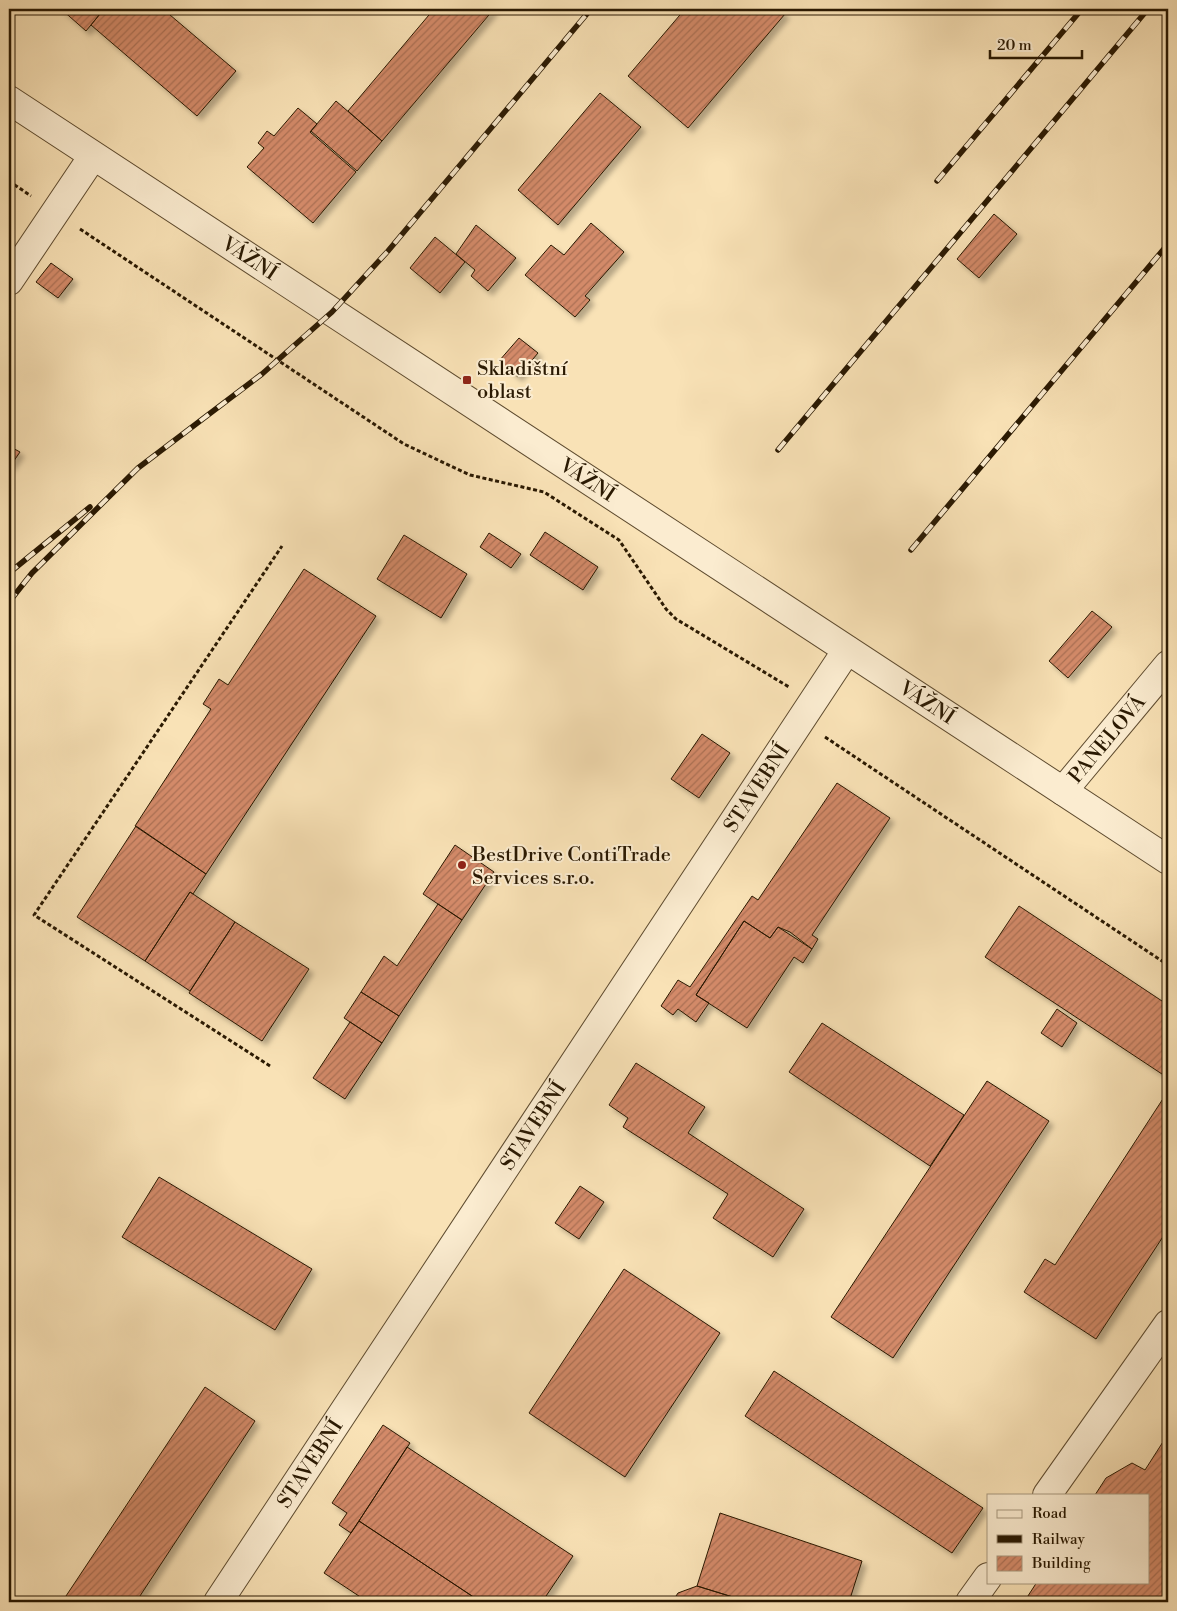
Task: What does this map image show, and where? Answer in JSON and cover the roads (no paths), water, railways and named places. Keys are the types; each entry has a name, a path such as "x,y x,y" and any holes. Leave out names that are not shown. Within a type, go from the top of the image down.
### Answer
{"street":[{"name":"VÁŽNÍ","path":"9,100 1168,860"},
{"path":"9,281 93,156"},
{"name":"STAVEBNÍ","path":"218,1602 847,650"},
{"name":"PANELOVÁ","path":"1063,791 1168,665"},
{"path":"1048,1494 1168,1324"},
{"path":"970,1602 987,1578"}],"railway":[{"path":"9,602 32,573 138,468 262,374 332,312 388,251 591,9"},
{"path":"937,181 1082,9"},
{"path":"778,450 1148,9"},
{"path":"911,550 1168,244"},
{"path":"9,573 90,507"}],"place":[{"name":"Skladištní oblast","path":"467,380"},
{"name":"BestDrive ContiTrade Services s.r.o.","path":"462,865"}]}
